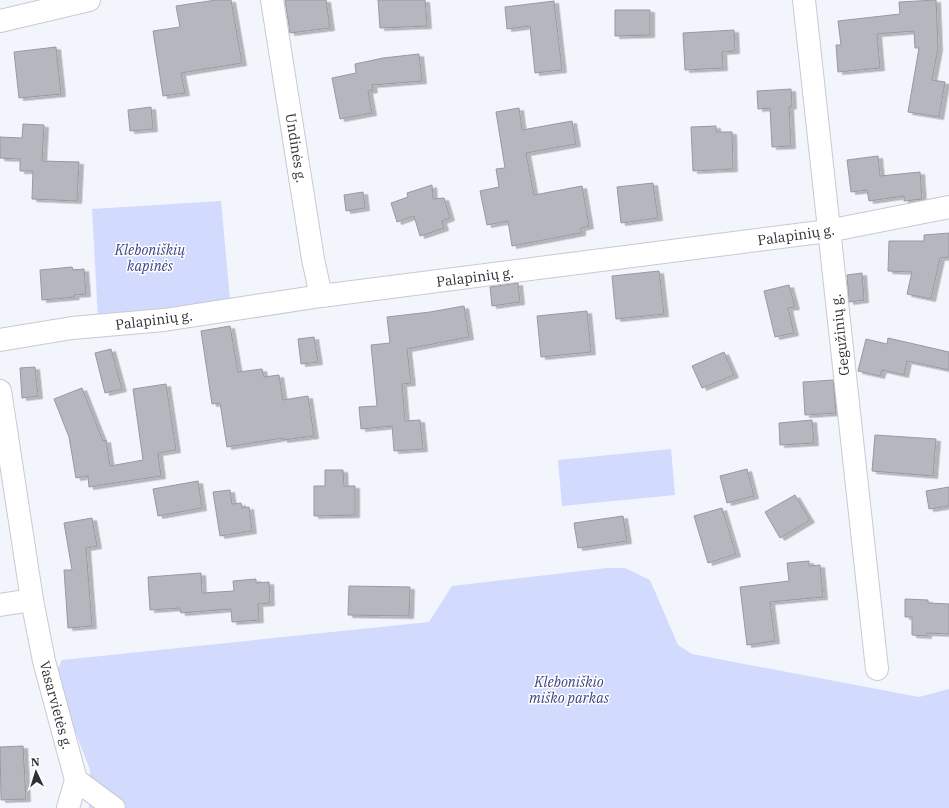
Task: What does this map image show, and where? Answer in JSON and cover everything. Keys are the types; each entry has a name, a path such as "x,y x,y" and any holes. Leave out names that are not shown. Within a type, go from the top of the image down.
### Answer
{"street":[{"path":"0,21 89,0"},
{"name":"Undinės g.","path":"272,0 321,296"},
{"name":"Gegužinių g.","path":"804,0 877,669"},
{"name":"Palapinių g.","path":"0,340 72,328 164,320 321,296 828,231 949,207"},
{"name":"Vasarvietės g.","path":"0,390 32,600 44,660 76,780"},
{"path":"0,605 32,600"},
{"path":"68,808 76,780 114,808"}],"green space":[{"name":"Kleboniškių kapinės","path":"221,201 230,300 98,318 92,209"},
{"path":"671,449 675,495 562,506 558,460"},
{"name":"Kleboniškio miško parkas","path":"607,568 625,568 650,580 678,645 692,654 919,697 949,689 949,808 89,808 90,770 54,677 62,660 429,622 452,586"}],"building":[{"path":"216,0 231,0 242,63 181,73 185,93 163,96 153,31 180,27 176,6"},
{"path":"285,0 326,0 330,28 290,33"},
{"path":"378,0 425,0 427,26 380,28"},
{"path":"936,0 938,48 932,80 945,82 939,117 908,112 919,48 915,48 914,31 877,34 880,68 838,72 836,45 841,45 838,21 900,14 899,2"},
{"path":"554,1 562,70 535,73 530,26 507,29 505,7"},
{"path":"615,10 650,10 650,35 615,36"},
{"path":"734,30 735,51 722,52 723,68 685,70 683,33"},
{"path":"56,47 61,94 19,98 14,52"},
{"path":"419,54 422,81 372,85 373,90 368,91 372,113 340,119 332,78 356,73 355,64 383,58"},
{"path":"791,89 792,106 789,107 791,146 772,147 770,108 758,109 757,91"},
{"path":"151,107 153,129 130,131 128,110"},
{"path":"519,108 522,130 572,121 576,144 526,153 534,195 582,186 589,226 581,228 581,233 512,246 508,221 487,225 480,191 499,187 496,169 505,168 496,112"},
{"path":"23,124 44,125 42,161 79,162 77,201 32,199 33,171 20,171 20,159 0,158 0,137 22,138"},
{"path":"716,126 716,132 732,132 733,169 693,171 691,127"},
{"path":"878,156 880,176 920,172 922,199 904,201 904,196 869,201 867,190 851,192 847,160"},
{"path":"653,183 658,218 621,223 617,187"},
{"path":"432,185 433,199 444,198 450,218 442,221 444,228 420,236 414,216 397,222 391,203 408,197 407,193"},
{"path":"363,192 365,208 346,211 344,195"},
{"path":"949,233 949,257 940,258 931,299 907,294 912,272 888,271 889,241 924,241 924,235"},
{"path":"72,267 73,270 84,269 86,294 74,295 75,297 42,300 40,270"},
{"path":"659,271 664,314 616,319 612,276"},
{"path":"862,273 864,300 849,302 847,275"},
{"path":"518,283 520,302 492,306 490,287"},
{"path":"789,285 795,307 788,308 794,333 775,337 764,291"},
{"path":"464,306 469,337 407,349 411,383 402,384 405,421 420,420 423,449 394,451 392,426 361,429 359,407 377,406 371,345 390,343 387,317"},
{"path":"587,311 591,352 541,357 537,316"},
{"path":"230,326 238,372 262,369 264,377 279,375 283,400 308,396 314,436 283,440 283,438 227,447 220,403 212,404 201,331"},
{"path":"314,337 318,362 301,364 298,339"},
{"path":"888,338 949,352 949,370 907,361 904,375 882,370 880,376 858,371 866,339 887,344"},
{"path":"111,349 122,389 105,393 95,353"},
{"path":"724,352 734,375 702,388 692,366"},
{"path":"35,367 38,396 22,398 20,368"},
{"path":"833,380 836,413 805,415 803,382"},
{"path":"166,384 176,450 158,453 161,476 89,487 88,476 76,478 69,437 54,399 82,388 103,441 106,440 110,466 143,460 133,389"},
{"path":"812,420 814,443 780,445 779,423"},
{"path":"875,435 936,439 933,476 872,471"},
{"path":"747,469 754,496 727,503 720,476"},
{"path":"325,470 343,470 344,486 355,486 355,515 314,516 314,486 325,486"},
{"path":"198,481 202,508 158,516 153,489"},
{"path":"949,487 949,506 929,509 926,491"},
{"path":"230,490 232,504 241,503 242,508 249,507 252,531 220,536 213,492"},
{"path":"795,495 810,520 780,538 765,512"},
{"path":"722,508 736,554 708,563 694,516"},
{"path":"623,516 627,541 578,548 574,523"},
{"path":"92,518 97,546 86,548 92,626 68,628 64,570 72,570 64,523"},
{"path":"809,561 809,566 820,565 823,597 770,602 775,641 747,645 740,587 789,581 787,563"},
{"path":"201,573 202,593 234,591 233,581 256,579 256,583 269,582 270,603 258,604 259,620 232,622 231,609 181,613 180,608 150,610 148,577"},
{"path":"349,586 410,587 409,616 348,615"},
{"path":"905,599 928,600 928,603 949,604 949,634 927,633 927,636 912,635 912,617 905,617"},
{"path":"23,746 26,799 1,800 0,747"}]}
